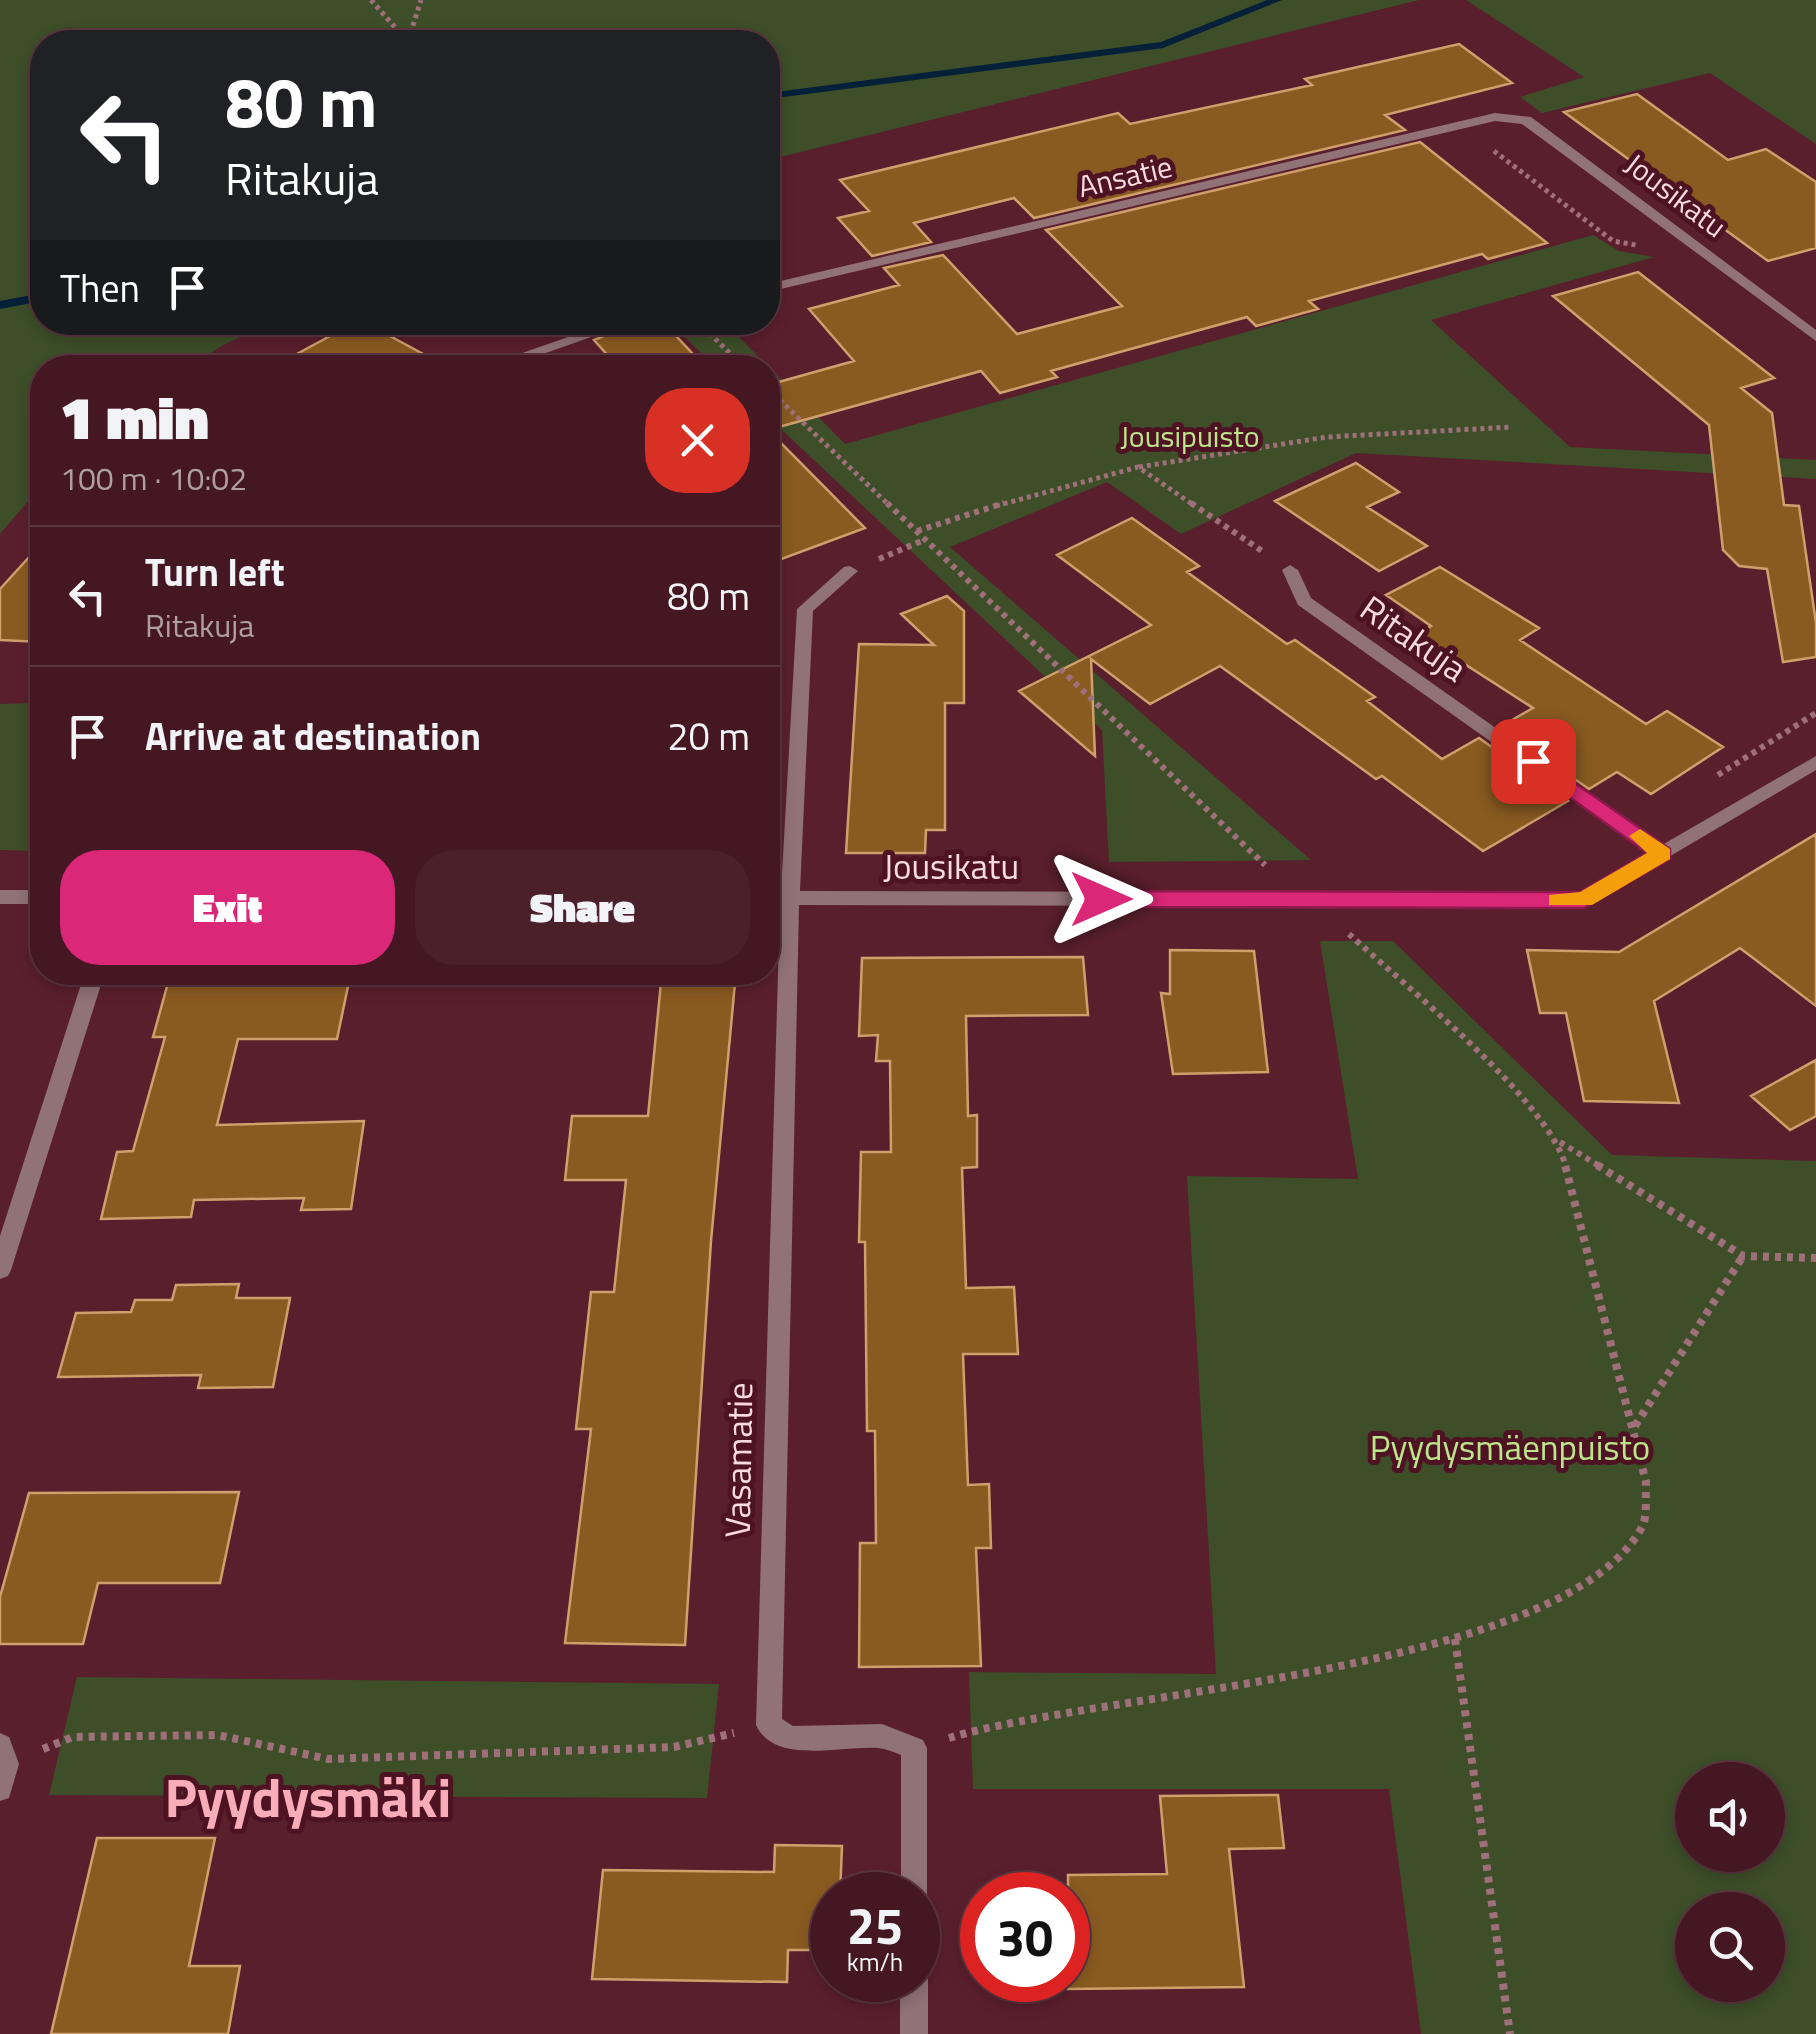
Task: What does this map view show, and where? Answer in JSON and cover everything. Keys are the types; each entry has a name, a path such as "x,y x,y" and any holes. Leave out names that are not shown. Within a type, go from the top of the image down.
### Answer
{"street":[{"name":"Ansatie","path":"780,285 1494,117"},
{"name":"Jousikatu","path":"1494,117 1526,120 1816,338"},
{"path":"526,355 587,335"},
{"name":"Ritakuja","path":"1290,570 1304,601 1662,854"},
{"name":"Vasamatie","path":"780,887 805,609 850,571"},
{"name":"Jousikatu","path":"780,898 1584,900 1816,762"},
{"path":"0,896 30,897"},
{"path":"0,1270 92,985"},
{"name":"Vasamatie","path":"769,1725 778,985"},
{"path":"769,1725 789,1738 882,1736 914,1748 914,1872"},
{"path":"914,2002 914,2034"}],"path":[{"path":"371,0 397,30"},
{"path":"412,30 421,0"},
{"path":"711,335 732,355"},
{"path":"780,401 1269,870 1250,870"},
{"path":"917,532 1020,498 1138,467 1327,437 1512,427"},
{"path":"1138,467 1290,570"},
{"path":"850,571 924,540"},
{"path":"1716,776 1816,713"},
{"path":"1334,900 1342,926 1366,954 1528,1102 1559,1142 1743,1256 1816,1258"},
{"path":"914,1748 1002,1722 1260,1682 1455,1639 1556,1600 1600,1577 1619,1560 1644,1525 1646,1482 1635,1426 1559,1142"},
{"path":"1635,1426 1743,1256"},
{"path":"1455,1639 1510,2034"},
{"path":"2,1766 73,1737 218,1735 328,1758 674,1747 769,1725"}],"green space":[{"path":"0,0 1419,0 780,157 780,30 30,30 30,335 245,335 208,355 30,355 30,499 0,534"},
{"path":"1466,0 1816,0 1816,144 1710,73 1542,113 1520,97 1584,77"},
{"name":"Jousipuisto","path":"1593,235 1619,251 1654,257 1431,320 1570,447 1816,460 1816,479 1356,453 1181,534 1107,482 950,547 1311,860 1109,862 1102,730 780,428 780,378 845,444"},
{"name":"Jousipuisto","path":"682,335 737,335 757,355 703,355"},
{"path":"30,703 30,851 0,850 0,704"},
{"name":"Pyydysmäenpuisto","path":"1320,941 1393,941 1612,1155 1816,1161 1816,2034 1421,2034 1389,1789 973,1789 969,1672 1216,1674 1187,1176 1358,1179"},
{"path":"77,1677 719,1684 707,1798 49,1795"}],"building":[{"path":"1459,44 1512,83 1385,115 1405,130 1034,218 1014,198 914,223 931,242 872,256 838,218 869,211 840,180 1118,113 1130,124 1312,85 1305,79"},
{"path":"1637,94 1728,160 1766,149 1816,182 1816,248 1768,261 1564,112"},
{"path":"1420,142 1547,243 1488,259 1482,254 1309,301 1318,309 1256,326 1247,317 1051,371 1057,377 1000,393 981,371 780,427 780,382 854,361 809,309 899,285 884,268 943,255 1017,334 1122,306 1046,230"},
{"path":"1638,272 1774,378 1741,388 1772,413 1784,505 1799,506 1816,623 1816,657 1783,662 1767,569 1739,566 1723,550 1709,425 1553,296"},
{"path":"332,335 388,335 425,355 295,355"},
{"path":"606,335 675,335 694,355 607,355 594,340"},
{"path":"780,442 865,528 780,560"},
{"path":"1356,463 1399,492 1367,507 1427,546 1379,571 1275,501"},
{"path":"1132,518 1199,566 1187,572 1287,644 1295,640 1375,697 1367,701 1442,759 1479,738 1568,801 1483,851 1382,776 1376,779 1220,666 1150,704 1091,659 1095,756 1019,691 1151,625 1057,555"},
{"path":"30,556 30,641 0,640 0,589"},
{"path":"1440,567 1539,628 1520,640 1646,724 1667,711 1723,747 1651,794 1617,772 1589,789 1500,727 1533,708 1418,634 1431,626 1386,595"},
{"path":"947,596 964,611 964,703 945,703 945,830 926,830 925,853 846,853 859,644 934,645 901,614"},
{"path":"1816,834 1816,1006 1740,948 1654,1001 1679,1103 1584,1101 1566,1013 1540,1013 1527,950 1619,952"},
{"path":"1170,950 1254,951 1268,1072 1173,1074 1161,993 1170,994"},
{"path":"1083,957 1088,1015 966,1016 968,1116 977,1115 977,1167 962,1168 966,1288 1014,1287 1018,1354 963,1354 968,1485 989,1484 991,1548 976,1548 981,1666 859,1667 860,1543 876,1543 875,1431 867,1431 865,1242 859,1242 861,1152 891,1152 890,1061 876,1061 878,1035 859,1036 862,958"},
{"path":"167,985 348,985 337,1039 238,1039 217,1125 364,1121 351,1209 301,1210 304,1198 194,1200 191,1217 101,1219 117,1152 133,1151 165,1037 153,1037"},
{"path":"661,985 735,985 711,1241 685,1645 565,1643 591,1429 576,1429 591,1292 614,1292 626,1180 565,1180 572,1116 648,1116"},
{"path":"1816,1060 1816,1116 1790,1130 1751,1096"},
{"path":"239,1284 236,1298 290,1298 273,1387 198,1388 201,1375 58,1377 76,1313 131,1312 135,1300 172,1300 176,1285"},
{"path":"239,1492 220,1583 98,1583 83,1644 0,1644 0,1597 29,1493"},
{"path":"1278,1795 1284,1848 1229,1849 1244,1987 1090,1989 1090,1875 1167,1874 1160,1796"},
{"path":"97,1838 215,1838 189,1966 240,1966 228,2034 51,2034"},
{"path":"775,1845 842,1846 841,1872 810,1872 810,1950 788,1950 787,1982 592,1979 603,1870 774,1872"}],"waterway":[{"path":"780,94 1163,45 1277,0"},
{"path":"0,305 30,299"}],"slow traffic":[{"path":"1557,900 1584,900 1662,854 1640,836"}],"district":[{"name":"Pyydysmäki","path":"308,1796"}],"route":[{"path":"1101,899 1584,900 1662,854 1533,761"}]}
